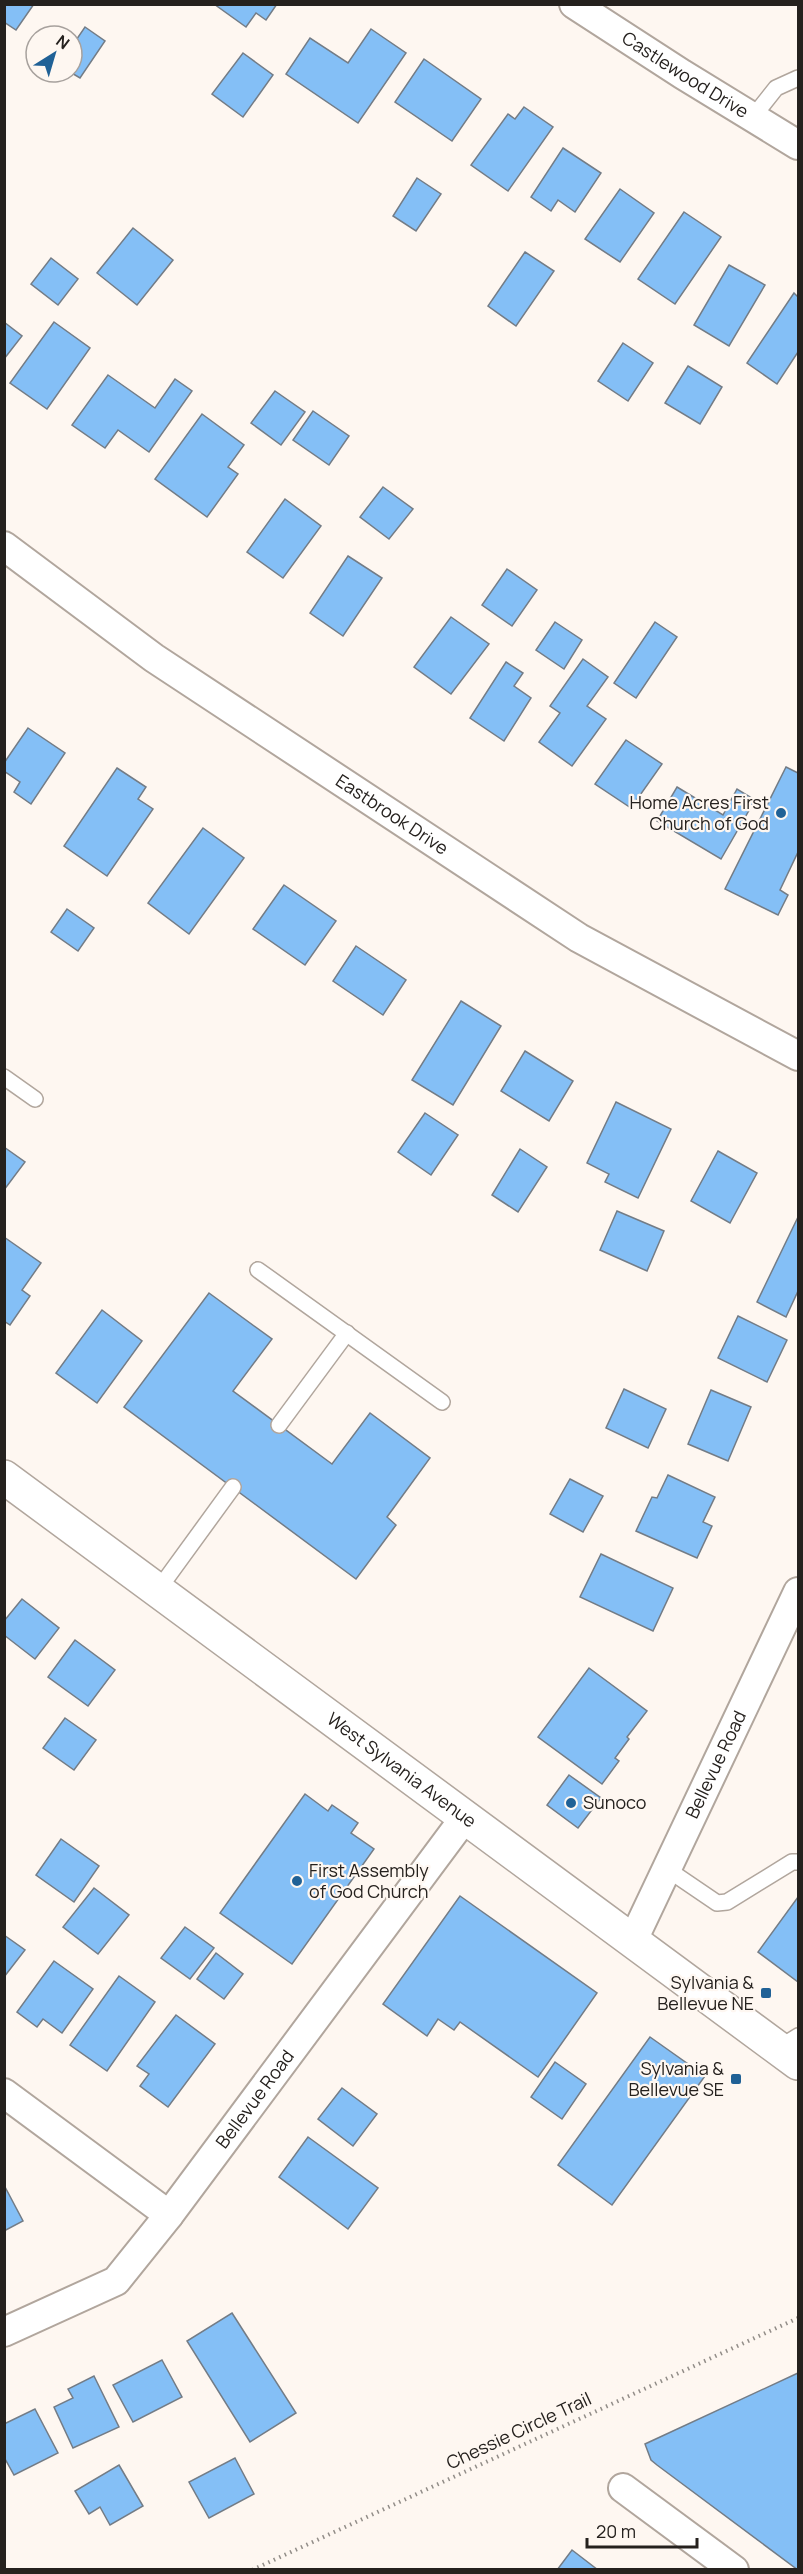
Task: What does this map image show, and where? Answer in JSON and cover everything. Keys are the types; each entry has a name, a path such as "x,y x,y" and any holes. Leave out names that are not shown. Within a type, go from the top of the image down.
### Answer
{"main road":[{"name":"West Sylvania Avenue","path":"4,1477 633,1940 792,2049"}],"street":[{"name":"Castlewood Drive","path":"574,4 798,145"},
{"name":"Eastbrook Drive","path":"4,546 154,658 579,939 798,1056"},
{"name":"Bellevue Road","path":"633,1940 798,1592"},
{"name":"Bellevue Road","path":"4,2332 116,2281 168,2215 466,1816"},
{"path":"4,2093 168,2215"},
{"path":"623,2488 734,2570"}],"lane":[{"path":"753,117 776,88 798,78"},
{"path":"4,1077 35,1099"},
{"path":"258,1270 441,1402"},
{"path":"279,1425 347,1333"},
{"path":"158,1590 233,1487"},
{"path":"667,1869 717,1903 727,1902 792,1862 798,1862"}],"path":[{"name":"Chessie Circle Trail","path":"252,2570 798,2318"}],"building":[{"path":"4,4 34,4 16,30 4,22"},
{"path":"214,4 277,4 266,20 256,13 246,27"},
{"path":"84,28 105,41 84,72"},
{"path":"371,29 406,53 358,123 286,74 310,38 348,63"},
{"path":"243,53 273,75 243,117 212,94"},
{"path":"424,59 481,99 452,141 395,102"},
{"path":"524,107 553,127 508,191 471,165 508,114 515,119"},
{"path":"563,148 601,173 575,212 558,200 551,211 531,197"},
{"path":"417,178 441,194 416,231 393,216"},
{"path":"620,189 654,213 620,262 585,239"},
{"path":"684,212 721,237 675,304 638,279"},
{"path":"133,228 173,260 137,305 97,273"},
{"path":"525,252 554,271 516,326 488,306"},
{"path":"51,258 78,279 58,305 31,284"},
{"path":"729,265 765,285 729,346 694,325"},
{"path":"794,293 798,297 798,352 777,384 747,363"},
{"path":"4,322 22,336 4,359"},
{"path":"54,322 90,348 47,409 10,383"},
{"path":"623,343 653,363 628,401 598,381"},
{"path":"688,366 722,387 700,424 665,403"},
{"path":"108,375 155,408 175,379 192,391 149,452 118,430 105,448 72,425"},
{"path":"275,391 305,412 281,445 251,423"},
{"path":"313,411 349,436 329,465 293,440"},
{"path":"202,414 244,445 228,467 238,474 207,517 155,479"},
{"path":"383,487 413,509 389,539 360,517"},
{"path":"285,499 321,526 283,578 247,552"},
{"path":"348,556 382,578 343,636 310,613"},
{"path":"507,569 537,590 512,626 482,605"},
{"path":"451,617 489,644 451,694 414,667"},
{"path":"555,622 582,640 564,669 536,650"},
{"path":"655,622 677,637 636,698 614,683"},
{"path":"583,659 608,677 587,706 606,719 572,766 539,742 560,713 550,706"},
{"path":"506,662 523,673 514,686 531,698 504,741 470,718"},
{"path":"28,728 65,753 31,804 14,792 20,782 4,771 4,763"},
{"path":"626,740 662,764 631,808 595,784"},
{"name":"Home Acres First Church of God","path":"786,767 798,773 798,852 780,890 788,895 778,915 725,889"},
{"path":"117,768 146,787 138,799 153,809 107,876 64,846"},
{"path":"677,787 723,815 737,789 755,800 721,859 657,821"},
{"path":"203,828 244,858 189,934 148,903"},
{"path":"284,885 336,921 305,965 253,929"},
{"path":"67,909 94,928 78,951 51,932"},
{"path":"356,946 406,980 383,1015 333,981"},
{"path":"461,1001 501,1026 453,1105 412,1080"},
{"path":"525,1051 573,1081 549,1121 501,1091"},
{"path":"616,1102 671,1129 638,1198 605,1182 609,1174 587,1163"},
{"path":"425,1113 458,1135 431,1175 398,1152"},
{"path":"4,1147 25,1162 4,1190"},
{"path":"520,1149 547,1167 518,1212 492,1195"},
{"path":"718,1151 757,1173 730,1223 691,1201"},
{"path":"617,1211 664,1231 647,1271 600,1250"},
{"path":"798,1217 798,1291 786,1317 757,1302"},
{"path":"4,1237 41,1263 22,1290 30,1296 10,1325 4,1321"},
{"path":"209,1293 272,1339 233,1391 332,1464 370,1413 430,1458 387,1517 396,1525 356,1579 124,1407"},
{"path":"102,1310 142,1341 97,1403 56,1373"},
{"path":"738,1316 787,1340 767,1382 718,1358"},
{"path":"624,1389 666,1409 648,1448 606,1428"},
{"path":"711,1390 751,1407 728,1461 688,1444"},
{"path":"668,1475 715,1497 703,1522 712,1526 697,1558 636,1531 652,1497 657,1498"},
{"path":"570,1479 603,1496 583,1532 550,1514"},
{"path":"601,1554 673,1588 653,1631 580,1597"},
{"path":"22,1599 59,1628 35,1659 4,1635 4,1621"},
{"path":"75,1640 115,1670 88,1706 48,1677"},
{"path":"589,1668 647,1711 627,1737 629,1739 615,1758 619,1761 602,1784 538,1737"},
{"path":"65,1718 96,1740 74,1770 43,1748"},
{"path":"569,1775 601,1798 578,1828 547,1805"},
{"name":"First Assembly of God Church","path":"305,1794 328,1811 332,1805 358,1823 351,1833 374,1849 292,1964 220,1913"},
{"path":"61,1839 99,1866 74,1902 36,1875"},
{"path":"94,1888 129,1915 98,1954 63,1927"},
{"path":"460,1896 597,1993 538,2077 460,2022 454,2030 438,2019 427,2036 383,2004"},
{"path":"798,1897 798,1982 758,1952"},
{"path":"185,1927 214,1948 190,1979 161,1958"},
{"path":"4,1935 25,1950 4,1977"},
{"path":"216,1953 243,1974 224,1999 197,1979"},
{"path":"54,1961 93,1989 62,2033 43,2019 37,2027 17,2012"},
{"path":"119,1976 155,2002 107,2071 70,2045"},
{"path":"176,2015 215,2044 168,2107 140,2086 149,2074 137,2066"},
{"path":"650,2037 705,2076 612,2205 558,2165"},
{"path":"555,2062 586,2084 562,2119 531,2097"},
{"path":"342,2088 377,2114 353,2146 318,2119"},
{"path":"308,2137 378,2188 348,2229 279,2177"},
{"path":"4,2185 23,2221 4,2231"},
{"path":"232,2313 296,2413 250,2442 187,2341"},
{"path":"162,2360 182,2397 133,2422 113,2385"},
{"path":"798,2373 798,2570 657,2465 651,2460 645,2444"},
{"path":"94,2376 119,2427 73,2448 54,2407 73,2398 68,2389"},
{"path":"35,2409 58,2453 14,2475 4,2457 4,2424"},
{"path":"235,2458 254,2494 209,2518 189,2482"},
{"path":"119,2465 143,2506 110,2525 100,2507 89,2514 75,2491"},
{"path":"572,2550 598,2570 557,2570"}],"place":[{"name":"Home Acres First Church of God","path":"781,813"},
{"name":"Sunoco","path":"571,1803"},
{"name":"First Assembly of God Church","path":"297,1881"},
{"name":"Sylvania & Bellevue NE","path":"766,1993"},
{"name":"Sylvania & Bellevue SE","path":"736,2079"}]}
